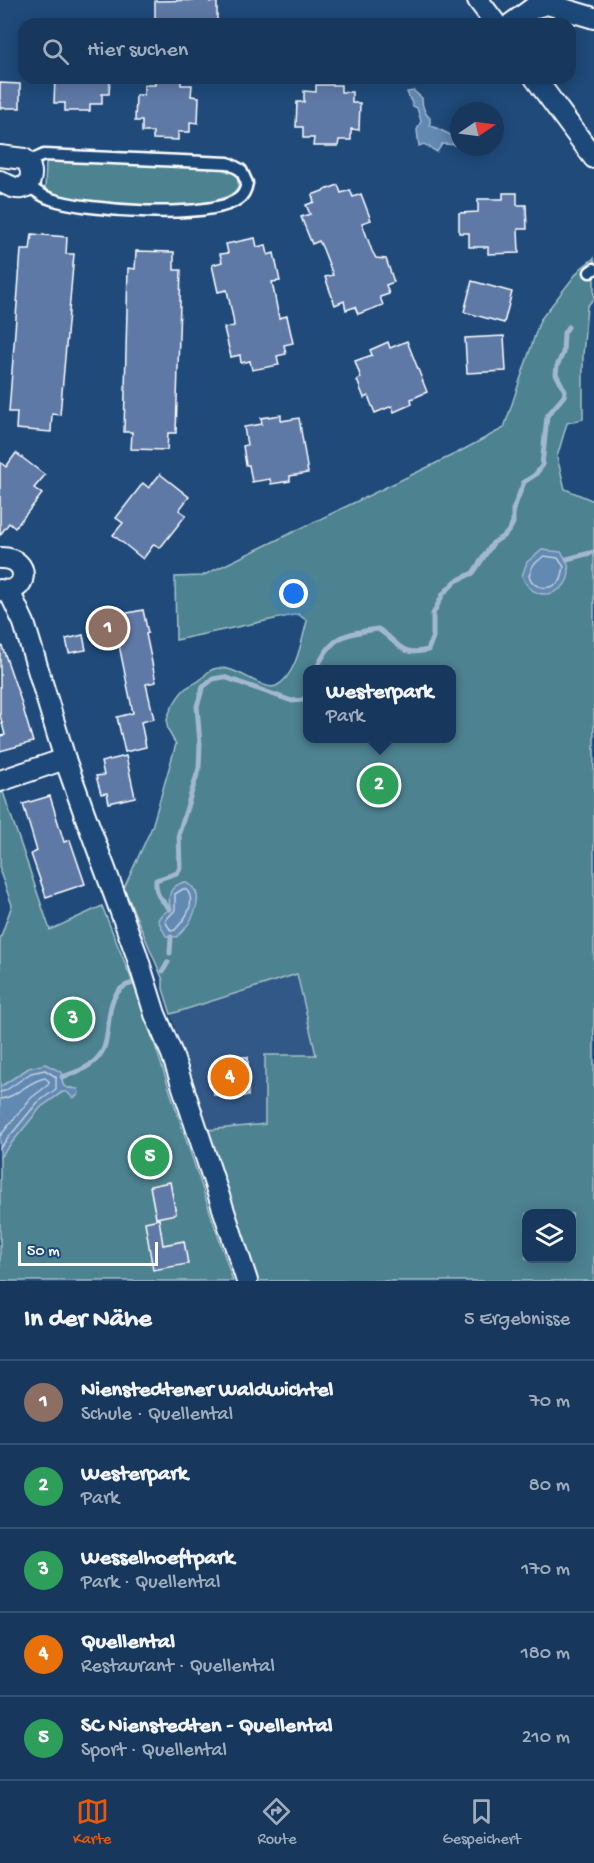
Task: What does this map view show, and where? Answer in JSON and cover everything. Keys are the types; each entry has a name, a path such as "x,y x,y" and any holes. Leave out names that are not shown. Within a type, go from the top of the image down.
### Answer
{"street":[{"path":"478,0 492,18"},
{"path":"519,18 533,8 547,4 594,18"},
{"path":"539,84 594,158"},
{"path":"0,156 19,157 27,162 31,174 28,185 24,188 16,188 0,181"},
{"path":"0,558 17,561 23,573 20,585 5,590 24,623 65,759 136,953 155,1014 172,1054 247,1281"},
{"path":"0,781 65,759"}],"lane":[{"path":"27,162 44,155 228,163 241,170 247,183 243,194 227,205 197,211 163,212 61,202 40,195 28,185"}],"shaded area":[{"path":"296,974 316,1056 265,1125 208,1130 171,1014"}],"green space":[{"path":"46,160 221,169 235,174 238,188 225,197 204,203 176,206 86,201 45,192"},
{"path":"594,258 594,299 587,306 583,356 583,419 567,423 557,457 565,489 594,501 594,1281 257,1281 208,1130 265,1124 265,1055 316,1055 297,974 171,1014 163,989 163,980 124,888 152,827 176,744 169,732 167,720 181,693 216,668 225,668 262,684 276,686 289,675 307,621 298,614 176,640 175,577 202,576 504,428 540,320 580,269"},
{"path":"3,792 50,930 102,906 141,1003 233,1281 0,1281 0,1157 41,1107 63,1092 74,1088 67,1088 63,1085 61,1072 29,1068 0,1087 0,939 12,905 0,872 0,794"}],"water":[{"path":"414,91 422,98 426,114 430,118 430,125 450,135 450,144 442,144 437,152 424,144 419,146 417,130 421,121 417,108 413,106 407,92"},
{"path":"542,550 561,552 568,564 569,575 565,584 557,591 548,594 538,593 529,587 522,576 527,562"},
{"path":"184,882 196,893 196,908 188,924 177,937 166,936 158,920 170,909 169,899 172,889"},
{"path":"45,1064 61,1072 63,1085 67,1088 78,1089 79,1093 73,1098 67,1092 62,1092 41,1107 0,1157 0,1087 29,1068"}],"building":[{"path":"210,0 210,2 217,2 217,18 155,18 155,1"},
{"path":"0,83 20,84 20,108 0,108"},
{"path":"55,84 110,84 109,94 102,94 102,104 90,104 90,111 65,111 65,103 54,103"},
{"path":"144,85 192,85 191,96 199,97 198,123 190,122 190,132 178,132 178,140 153,139 153,132 142,132 142,121 135,121 136,95 144,95"},
{"path":"316,85 341,85 341,92 352,92 352,103 360,103 359,130 351,129 351,140 339,140 338,146 313,146 314,138 303,138 303,127 296,127 297,102 304,102 304,91 316,92"},
{"path":"338,185 341,193 350,190 353,197 361,194 371,220 362,223 372,251 376,258 386,259 394,282 386,285 389,294 380,297 383,305 358,314 355,307 346,310 344,301 335,305 325,277 333,275 323,249 319,241 312,244 301,217 310,214 306,205 314,202 312,195"},
{"path":"503,193 517,193 517,205 526,205 527,229 518,229 519,253 488,254 488,247 469,247 469,233 459,233 459,213 478,212 478,199 503,199"},
{"path":"32,234 67,237 66,254 74,254 60,415 52,414 51,432 16,429 17,412 9,412 21,250 30,250"},
{"path":"255,238 257,247 266,245 268,255 274,253 280,281 272,282 279,318 287,316 293,343 284,345 286,354 277,356 279,365 252,370 250,361 241,363 240,355 231,357 224,328 234,326 233,318 227,290 218,292 212,265 222,262 220,254 228,253 226,244"},
{"path":"136,251 174,252 174,270 181,270 176,433 168,433 167,450 131,449 132,432 124,432 128,268 135,269"},
{"path":"472,281 512,292 504,323 464,312"},
{"path":"504,336 506,371 467,373 465,338"},
{"path":"407,341 427,392 411,399 412,404 394,412 392,406 375,413 368,396 364,398 357,380 361,378 355,361 372,355 370,350 388,342 390,348"},
{"path":"281,415 281,421 299,418 308,473 290,476 290,481 271,484 270,479 252,482 243,446 247,445 244,427 262,424 261,418"},
{"path":"16,453 45,475 34,488 42,494 15,528 9,523 0,535 0,462 6,467"},
{"path":"160,474 189,497 179,510 186,515 160,548 154,544 143,559 113,535 123,523 116,518 143,483 149,488"},
{"path":"143,610 156,682 146,684 154,719 141,722 146,747 125,752 117,717 133,713 118,640 107,642 102,618"},
{"path":"83,635 86,650 69,653 66,639"},
{"path":"0,646 2,646 20,698 33,742 0,751 0,736 5,735 0,715"},
{"path":"126,756 135,797 109,803 107,793 101,794 96,776 104,775 101,762"},
{"path":"50,796 64,842 70,840 85,884 46,897 31,854 37,851 23,804"},
{"path":"227,1057 248,1057 248,1096 214,1095 214,1065 227,1065"},
{"path":"170,1182 176,1214 156,1218 150,1186"},
{"path":"159,1219 163,1245 184,1241 188,1264 153,1270 145,1222"}],"waterway":[{"path":"319,665 333,643 347,635 378,629 405,650 411,652 428,650 433,637 433,614 443,594 456,581 473,573 493,543 510,529 513,523 513,510 524,482 535,475 542,466 547,416 564,396 565,391 556,374 563,353 564,333 568,327"},
{"path":"567,559 594,552"},
{"path":"170,909 159,896 156,880 177,873 180,868 179,833 199,768 197,706 203,687 213,679 224,677 292,701 303,700"},
{"path":"170,953 171,937"},
{"path":"163,971 168,962"},
{"path":"62,1077 94,1062 102,1052 116,994 123,987 133,983"}],"place":[{"name":"Nienstedtener Waldwichtel","path":"108,628"},
{"name":"Westerpark","path":"379,785"},
{"name":"Wesselhoeftpark","path":"73,1019"},
{"name":"Quellental","path":"230,1077"},
{"name":"SC Nienstedten - Quellental","path":"150,1157"}]}
